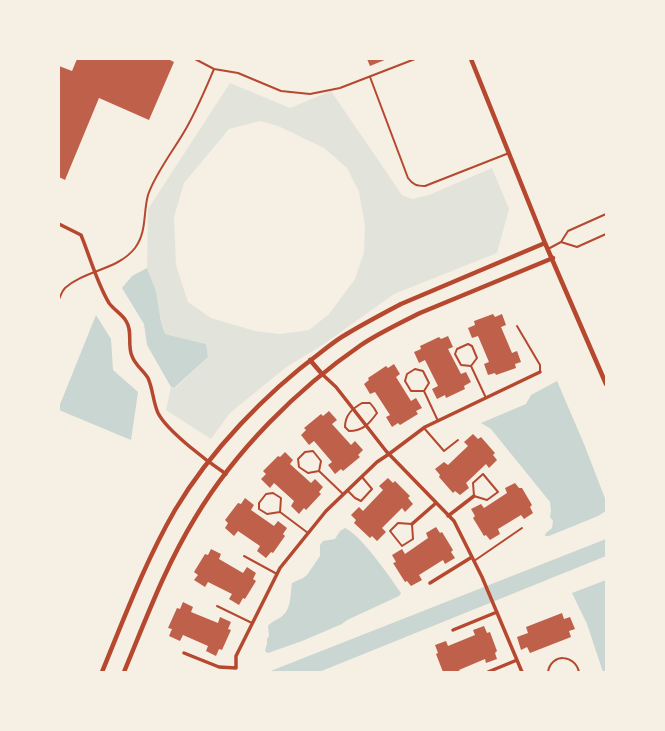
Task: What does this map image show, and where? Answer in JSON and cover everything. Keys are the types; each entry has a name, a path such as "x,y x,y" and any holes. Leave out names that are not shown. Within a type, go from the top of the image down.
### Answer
{"street":[{"path":"471,59 545,243 553,258 606,384"},
{"path":"59,224 81,235 110,304 126,320 129,328 130,354 134,362 150,383 155,405 163,422 209,462 226,474"},
{"path":"102,672 136,586 176,509 227,439 263,401 310,360 344,336 401,304 545,243"},
{"path":"124,672 155,595 195,517 246,448 282,410 322,374 363,344 420,313 553,258"},
{"path":"310,360 336,387 389,454 454,521 497,612 522,672"},
{"path":"184,653 219,667 236,668 236,656 280,568 326,511 347,490 377,462 424,428 540,372"},
{"path":"448,516 474,496"},
{"path":"412,524 436,503"},
{"path":"430,583 473,559"},
{"path":"453,630 497,612"},
{"path":"488,672 517,660"}],"lane":[{"path":"195,59 214,69 238,73 281,91 310,94 340,88 415,59"},
{"path":"59,299 63,289 77,280 124,258 136,247 144,229 148,195 156,178 201,102 214,69"},
{"path":"370,77 411,183 417,186 425,186 509,153"},
{"path":"548,249 561,242 568,231 606,214"},
{"path":"561,242 577,247 606,234"},
{"path":"517,326 540,365 540,372"},
{"path":"468,344 472,346 477,358 471,366 461,365 455,354 457,349 468,344"},
{"path":"471,366 486,398"},
{"path":"415,369 423,371 429,383 424,391 411,392 405,381 407,374 415,369"},
{"path":"424,391 438,421"},
{"path":"362,403 370,403 377,413 367,426 356,431 349,431 345,427 345,421 353,408 362,403"},
{"path":"424,428 444,451 458,440"},
{"path":"313,451 321,460 319,471 308,473 299,467 298,459 305,452 313,451"},
{"path":"319,471 343,494"},
{"path":"483,474 498,492 487,500 474,496 473,483 483,474"},
{"path":"347,490 360,501 368,495 372,489 362,476"},
{"path":"280,512 281,498 273,493 266,494 259,502 259,509 267,514 280,512 308,533"},
{"path":"398,523 412,524 413,539 402,546 390,531 398,523"},
{"path":"473,559 522,528"},
{"path":"244,556 277,574"},
{"path":"217,606 252,623"},
{"path":"548,672 551,664 565,658 575,662 579,672"}],"shaded area":[{"path":"230,83 290,108 331,91 402,195 412,199 429,195 492,168 509,209 497,253 394,294 324,344 285,368 230,413 211,439 166,410 171,387 176,387 208,357 206,344 165,334 161,322 156,291 147,268 148,209","holes":["260,121 278,126 324,148 347,168 359,192 365,226 364,252 355,279 329,314 309,330 280,334 255,331 211,318 188,302 176,265 174,217 184,183 229,129"]},
{"path":"147,268 156,291 161,322 165,334 206,344 208,357 175,387 171,387 147,345 144,324 122,288 132,276"},
{"path":"96,315 111,339 113,370 138,392 131,440 59,410"},
{"path":"557,381 606,501 606,511 598,516 549,536 545,536 546,533 552,528 553,521 550,517 550,502 491,429 481,423 526,404 531,395"},
{"path":"345,528 352,532 367,547 401,593 399,596 347,620 342,624 302,641 268,653 265,651 269,636 268,626 285,614 290,602 292,583 307,575 320,556 320,545 323,541 335,539 340,531"},
{"path":"606,539 606,556 319,672 268,672"},
{"path":"606,580 606,670 603,672 587,624 572,593"}],"building":[{"path":"77,59 168,59 174,62 149,120 99,98 65,180 59,177 59,66 72,71"},
{"path":"367,59 387,59 370,66"},
{"path":"493,314 495,317 502,314 506,325 501,327 512,353 517,351 521,362 515,364 516,368 496,375 495,373 488,375 484,364 489,362 478,336 472,338 468,328 475,325 474,321"},
{"path":"448,336 453,347 448,349 461,374 466,372 471,382 464,386 465,389 446,398 445,395 437,399 432,389 438,386 425,360 419,363 414,352 421,349 420,346 439,337 441,339"},
{"path":"394,364 400,374 396,377 411,401 416,398 422,408 416,411 418,414 400,425 398,423 392,427 386,417 390,415 375,392 370,394 364,384 369,380 368,378 386,366 388,368"},
{"path":"329,411 337,420 332,424 351,445 355,441 363,450 358,455 360,457 343,471 341,469 335,474 328,465 332,462 314,441 309,445 301,435 306,430 304,428 321,414 323,416"},
{"path":"473,434 478,439 481,437 495,453 493,455 497,460 489,468 486,464 466,483 469,488 460,495 455,491 453,493 439,477 440,475 435,469 444,462 448,465 468,446 464,442"},
{"path":"285,452 293,460 290,464 311,483 315,479 323,487 319,492 321,494 306,510 304,508 299,514 291,506 294,501 274,483 270,488 261,479 266,474 263,471 278,456 280,457"},
{"path":"388,478 393,483 395,481 410,496 408,498 413,504 405,512 402,508 382,528 386,532 377,541 372,536 370,538 354,523 356,520 351,515 359,507 363,511 383,490 379,486"},
{"path":"515,483 519,488 522,488 532,505 530,507 533,513 524,519 521,515 498,529 500,534 490,540 486,535 484,536 473,518 475,516 471,509 481,504 484,508 507,493 505,488"},
{"path":"245,498 254,505 251,510 274,526 278,521 287,528 283,534 285,536 273,553 271,552 266,558 257,551 260,546 238,531 234,536 225,528 228,523 225,520 238,503 241,504"},
{"path":"436,527 440,533 442,532 453,550 451,552 455,558 445,564 443,560 419,575 422,580 411,586 407,581 405,582 393,563 396,562 392,555 402,549 405,554 428,538 426,533"},
{"path":"211,549 221,554 219,559 243,573 247,567 256,573 253,579 256,581 245,599 243,598 239,605 229,599 232,594 208,582 205,587 194,580 198,575 194,572 205,554 208,555"},
{"path":"183,602 193,607 191,612 218,623 220,617 231,622 228,629 231,630 222,650 219,649 216,656 206,651 208,646 183,635 180,641 169,636 172,629 168,628 177,608 180,609"},
{"path":"562,613 564,619 570,617 575,629 569,631 571,637 530,653 527,647 521,650 517,637 528,633 526,627"},
{"path":"484,626 487,633 490,632 497,651 495,653 497,659 486,663 485,659 459,670 460,672 443,672 436,654 438,653 435,645 446,641 448,646 475,635 473,630"}]}
